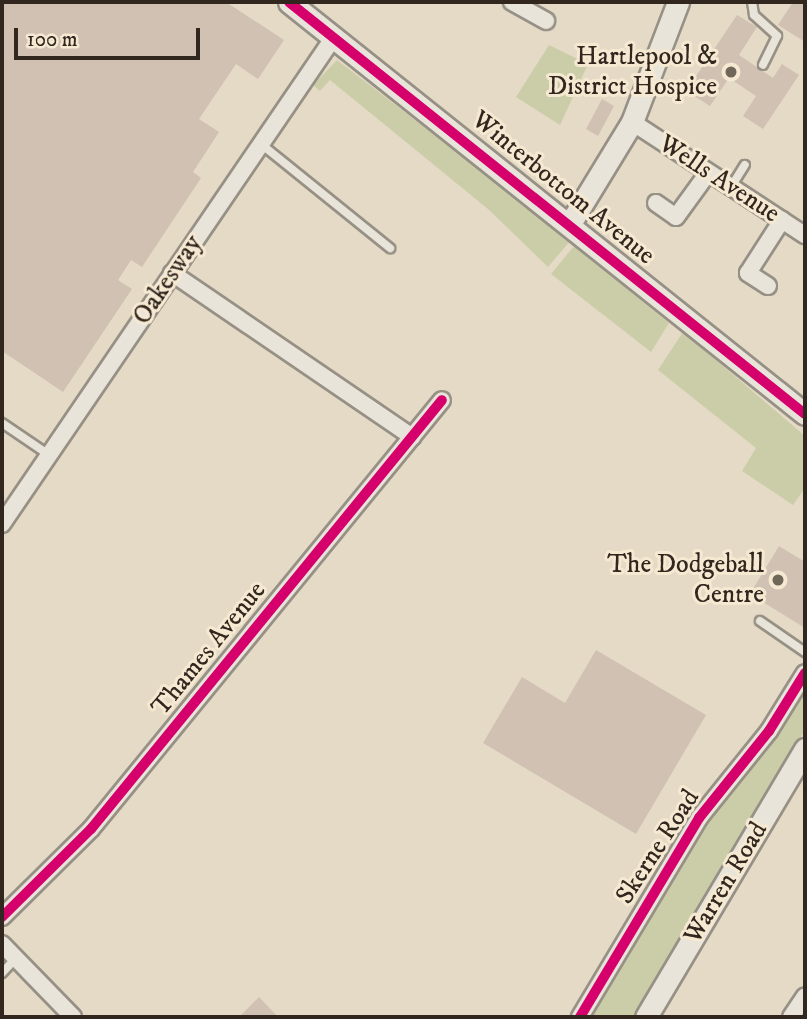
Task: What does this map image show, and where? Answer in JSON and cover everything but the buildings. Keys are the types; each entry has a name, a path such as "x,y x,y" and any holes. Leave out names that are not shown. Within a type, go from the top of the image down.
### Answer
{"street":[{"name":"Winterbottom Avenue","path":"289,2 571,222 805,414"},
{"path":"512,2 546,21"},
{"path":"571,222 632,122 678,2"},
{"name":"Oakesway","path":"2,524 334,37"},
{"name":"Wells Avenue","path":"632,122 805,235"},
{"path":"656,203 676,217 708,173"},
{"path":"768,286 748,273 782,220"},
{"path":"172,273 412,437"},
{"name":"Thames Avenue","path":"2,917 91,830 442,400"},
{"name":"Skerne Road","path":"580,1017 699,818 769,731 805,673"},
{"name":"Warren Road","path":"646,1017 805,749"},
{"path":"2,944 73,1017"},
{"path":"792,1017 805,996"}],"lane":[{"path":"752,2 754,15 777,36 763,65"},
{"path":"261,144 390,248"},
{"path":"731,187 745,165"},
{"path":"2,423 49,455"},
{"path":"760,621 805,652"},
{"path":"2,973 16,958"}],"green space":[{"path":"549,45 588,64 560,125 516,97"},
{"path":"337,60 571,240 548,267 488,209 330,80 320,91 313,85"},
{"path":"574,246 669,323 651,352 551,274"},
{"path":"683,332 805,436 805,488 793,505 742,471 756,448 658,370"},
{"path":"805,688 805,730 634,1017 592,1017 710,816 774,738"}],"cycle path":[{"path":"289,2 805,414"},
{"path":"2,917 91,829 442,400"},
{"path":"580,1017 699,818 769,731 805,673"}],"place":[{"name":"Hartlepool & District Hospice","path":"731,72"},
{"name":"The Dodgeball Centre","path":"778,580"}]}
